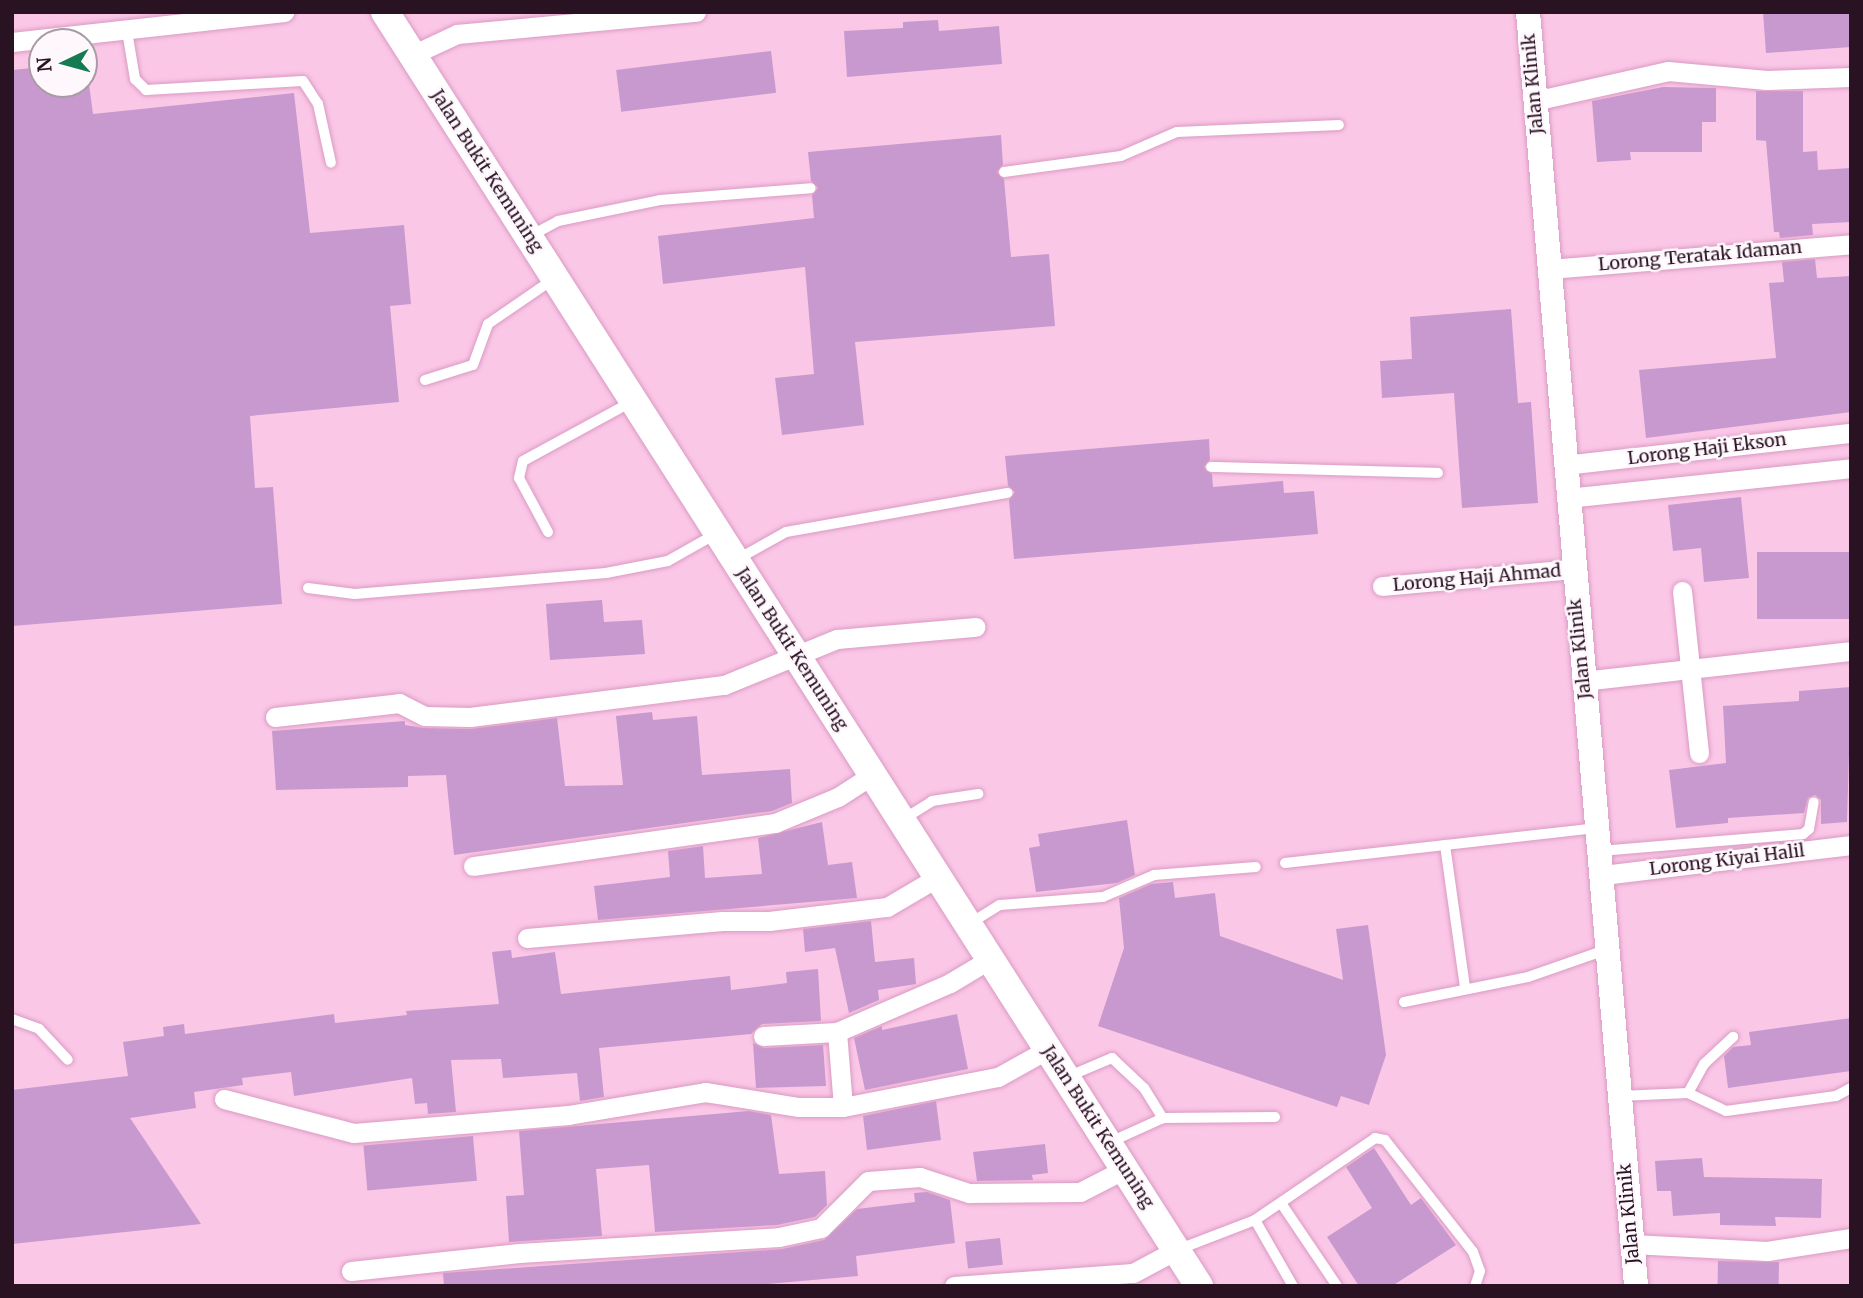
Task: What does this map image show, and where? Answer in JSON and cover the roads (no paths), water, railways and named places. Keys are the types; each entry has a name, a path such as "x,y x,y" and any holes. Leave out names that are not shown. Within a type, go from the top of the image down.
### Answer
{"main road":[{"name":"Jalan Bukit Kemuning","path":"385,12 1199,1286"}],"street":[{"path":"12,42 127,31 219,17 284,12"},
{"path":"412,55 457,34 696,12"},
{"name":"Jalan Klinik","path":"1528,12 1572,569 1609,949 1636,1286"},
{"path":"1534,101 1668,71 1768,80 1851,77"},
{"name":"Lorong Teratak Idaman","path":"1550,269 1851,244"},
{"name":"Lorong Haji Ekson","path":"1564,465 1851,433"},
{"path":"1567,498 1851,468"},
{"name":"Lorong Haji Ahmad","path":"1382,586 1572,569"},
{"path":"1682,591 1699,753"},
{"path":"275,717 399,703 424,716 470,717 724,685 837,639 975,627"},
{"path":"1583,681 1690,666 1851,651"},
{"path":"473,866 775,823 838,797 872,775"},
{"name":"Lorong Kiyai Halil","path":"1600,851 1851,845"},
{"path":"527,938 722,920 769,921 887,907 938,877"},
{"path":"763,1036 837,1032 950,983 990,959"},
{"path":"837,1032 843,1107"},
{"path":"224,1099 354,1133 568,1115 705,1092 799,1107 843,1107 999,1077 1048,1049"},
{"path":"351,1271 519,1253 779,1237 821,1228 868,1181 920,1177 969,1193 1080,1192 1125,1169"},
{"path":"1632,1244 1733,1252 1851,1238"},
{"path":"954,1286 1133,1273 1176,1250"}],"lane":[{"path":"127,31 135,79 146,90 303,81 318,104 331,163"},
{"path":"1004,172 1121,156 1177,132 1339,125"},
{"path":"528,237 558,221 660,200 811,188"},
{"path":"425,380 473,365 488,324 555,278"},
{"path":"548,532 519,478 523,461 634,401"},
{"path":"1211,467 1438,473"},
{"path":"736,561 786,532 1008,493"},
{"path":"308,588 355,594 606,573 668,561 718,533"},
{"path":"902,820 932,801 978,794"},
{"path":"1285,863 1445,845 1600,851 1803,834 1810,830 1814,802"},
{"path":"1445,845 1465,988"},
{"path":"968,925 1000,905 1103,897 1154,875 1256,867"},
{"path":"1404,1002 1528,977 1609,949"},
{"path":"12,1019 39,1028 68,1060"},
{"path":"1688,1093 1704,1064 1733,1037"},
{"path":"1066,1078 1112,1058 1144,1088 1163,1118"},
{"path":"1620,1096 1688,1093 1726,1111 1836,1096 1851,1088"},
{"path":"1108,1143 1163,1118 1275,1117"},
{"path":"1176,1250 1255,1220 1359,1146 1375,1139 1385,1140 1473,1252 1480,1271 1475,1286"},
{"path":"1281,1203 1337,1286"},
{"path":"1255,1220 1293,1286"}]}
